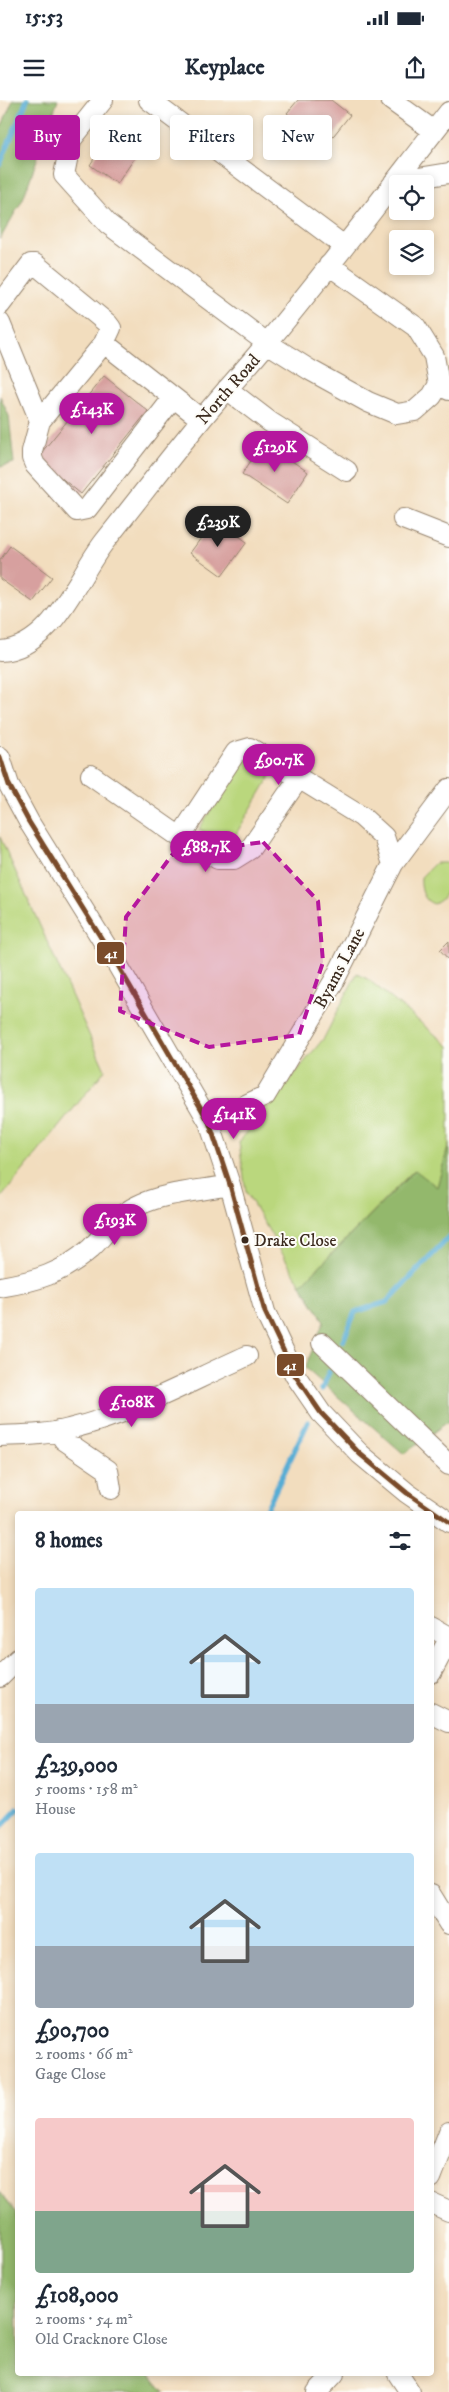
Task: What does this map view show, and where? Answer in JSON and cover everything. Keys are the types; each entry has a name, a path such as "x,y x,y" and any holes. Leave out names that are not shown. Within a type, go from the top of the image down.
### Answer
{"street":[{"path":"103,100 71,140 64,175 108,224 267,343 368,402 397,414 415,411 444,387 434,356 416,327 329,265"},
{"path":"149,100 344,246"},
{"path":"391,100 434,131"},
{"name":"North Road","path":"399,175 449,112"},
{"path":"434,175 449,173"},
{"name":"North Road","path":"0,651 9,651 30,642 48,626 76,586 93,556 201,419 267,343 389,188"},
{"path":"0,305 31,264 38,265 111,328 104,343 40,421 32,451 35,465 77,511 82,512 87,509 173,398"},
{"path":"0,323 40,421"},
{"path":"104,343 201,419"},
{"path":"227,389 270,422 347,471"},
{"path":"403,519 449,537"},
{"path":"180,837 236,752 250,748 362,817 384,837 393,864"},
{"path":"0,757 9,785 29,822 113,957 209,1122 230,1185 257,1287 270,1325 282,1352 307,1395 326,1419 360,1454 407,1493 433,1511"},
{"path":"90,774 180,837 218,859 234,859 250,849 299,778"},
{"name":"Byams Lane","path":"209,1122 265,1096 334,981 393,864 449,789"},
{"path":"0,1287 37,1281 62,1270 91,1248 117,1219 138,1205 170,1196 230,1185"},
{"path":"322,1343 449,1465"},
{"path":"0,1436 58,1431 108,1418 141,1406 247,1356"},
{"path":"58,1431 64,1440 108,1470 112,1489"},
{"path":"434,1512 449,1522"},
{"path":"434,1629 449,1638 434,1667"},
{"path":"0,1677 15,1662"},
{"path":"434,1714 449,1722"},
{"path":"440,1901 449,1924"},
{"path":"434,2170 449,2132"},
{"path":"434,2204 449,2211"},
{"path":"317,2392 332,2376"},
{"path":"399,2376 410,2392"}],"highlighted area":[{"path":"263,842 318,901 323,962 299,1035 209,1047 120,1011 126,917 172,855"}],"green space":[{"path":"13,100 58,100 53,115 15,115 15,160 37,160 23,199 0,239 0,130"},
{"path":"0,396 9,416 14,463 0,467"},
{"path":"244,757 274,770 230,844 199,829"},
{"path":"0,837 105,1070 0,1199"},
{"path":"435,863 446,863 449,865 449,871 445,894 443,898 434,904 425,897 422,890 421,877"},
{"path":"357,973 369,980 449,1046 449,1144 437,1187 414,1170 301,1285 246,1192 239,1142 324,1038"},
{"path":"449,1144 449,1421 404,1454 305,1368 324,1321 301,1285 415,1170 437,1187"},
{"path":"0,2192 15,2211 15,2376 151,2376 164,2392 0,2392"}],"building":[{"path":"298,100 331,100 350,115 332,138 332,115 289,115 287,113"},
{"path":"93,160 133,160 117,184 90,165"},
{"path":"104,376 148,411 81,494 37,458"},
{"path":"264,442 308,472 287,504 242,474"},
{"path":"215,519 247,542 222,576 190,553"},
{"path":"10,546 52,577 33,602 0,579 0,560"},
{"path":"449,941 449,960 440,950"}],"waterway":[{"path":"0,164 27,100"},
{"path":"343,1341 355,1312 387,1302 449,1237"},
{"path":"322,1389 329,1372"},
{"path":"265,1511 308,1422"},
{"path":"0,1828 15,1812"}],"transit line":[{"name":"41","path":"0,757 9,785 29,822 113,957 209,1122 230,1185 265,1312 295,1375 321,1413 360,1454 407,1493 433,1511"},
{"name":"41","path":"434,1512 449,1522"}],"place":[{"name":"Drake Close","path":"245,1240"}]}
